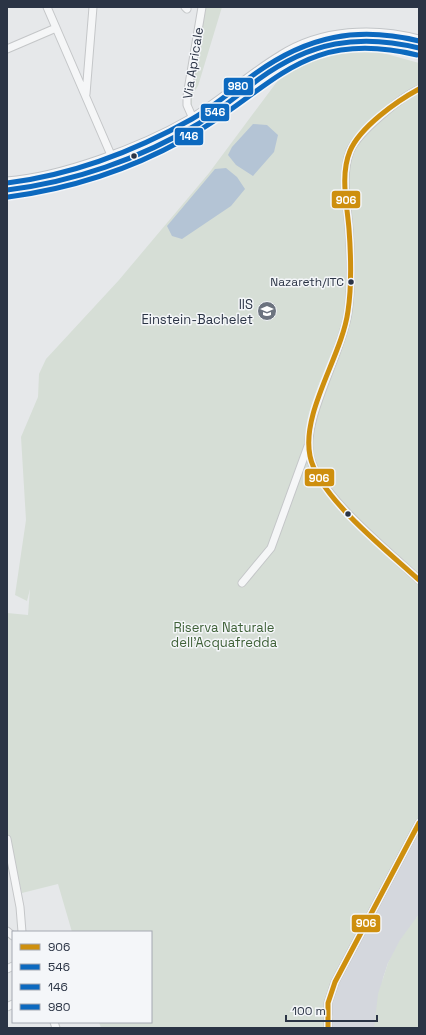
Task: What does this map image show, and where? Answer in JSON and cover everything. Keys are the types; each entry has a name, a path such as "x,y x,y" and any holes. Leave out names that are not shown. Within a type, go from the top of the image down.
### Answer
{"main road":[{"path":"7,182 52,175 111,155 195,121 278,58 315,40 340,34 361,34 394,35 419,40"},
{"path":"7,190 40,185 91,170 145,150 195,121 282,63 321,46 336,42 380,41 419,48"}],"street":[{"path":"47,7 111,155"},
{"path":"86,95 93,7"},
{"name":"Via Apricale","path":"195,121 187,105 187,96 202,7"},
{"path":"7,49 56,28"},
{"path":"242,583 271,548 309,445 313,418 341,341 348,312 351,269 346,187 348,157 355,142 366,129 407,96 419,89"},
{"path":"309,445 312,462 328,490 419,580"},
{"path":"328,1028 328,1003 335,982 419,823"},
{"path":"7,839 20,907 22,931"}],"shaded area":[{"path":"419,823 419,914 388,963 383,978 376,1028 329,1028 333,1017 328,1003 332,991"}],"green space":[{"path":"205,7 222,7 198,86 192,95 192,109 189,101"},
{"name":"Riserva Naturale dell'Acquafredda","path":"344,47 361,47 419,63 419,819 331,987 328,989 323,1016 325,1028 101,1028 99,1023 152,1023 152,931 72,931 58,884 22,893 7,830 7,613 28,615 30,589 27,601 15,595 26,520 21,437 38,397 39,374 46,359 119,280 209,173 276,83 295,62 320,51"},
{"path":"419,914 419,1028 374,1028 378,994 388,963 400,940"}],"water":[{"path":"253,124 267,125 278,135 274,152 253,176 236,165 228,155 232,147"},
{"path":"226,168 237,177 245,189 231,206 182,239 172,236 167,226 215,169"}],"transit line":[{"name":"980","path":"7,183 79,168 126,151 170,131 217,103 275,60 314,43 354,35 375,34 419,41"},
{"name":"546","path":"7,190 81,175 106,167 153,148 176,137 206,119 278,66 297,56 316,49 355,41 375,41 419,48"},
{"name":"146","path":"8,197 53,189 98,177 162,151 214,121 290,69 315,57 344,50 377,49 417,55"},
{"name":"906","path":"419,89 400,100 370,124 355,142 347,160 345,170 345,190 351,270 348,311 338,346 316,403 311,421 309,439 310,456 316,472 326,489 356,523 419,580"},
{"name":"906","path":"328,1028 328,1003 335,982 419,823"}],"place":[{"name":"Nazareth/ITC","path":"351,282"},
{"name":"IIS Einstein-Bachelet","path":"267,311"}]}
